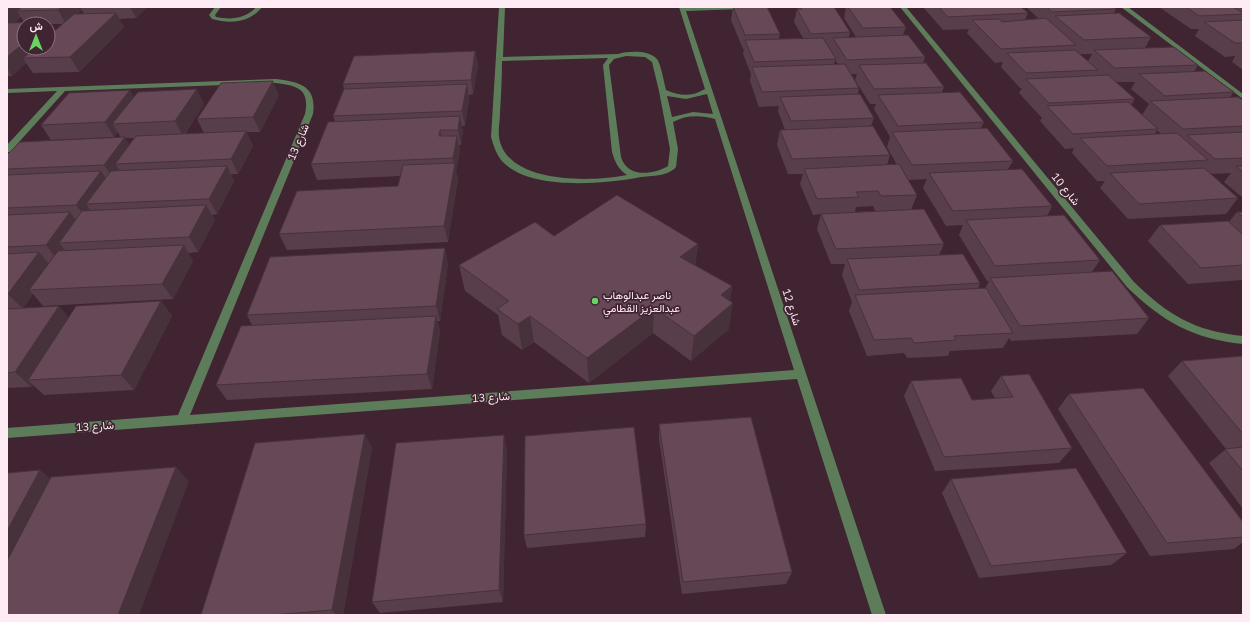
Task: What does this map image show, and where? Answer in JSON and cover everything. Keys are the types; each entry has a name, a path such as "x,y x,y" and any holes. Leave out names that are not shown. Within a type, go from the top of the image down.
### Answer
{"street":[{"path":"218,7 212,15 214,18 220,19 253,15 259,7"},
{"path":"499,59 617,56 637,54 646,55 653,59 663,91 674,150 672,167 661,173 613,179 566,180 546,178 527,172 510,164 498,147 495,137 499,59 502,7"},
{"path":"682,8 741,7"},
{"name":"شارع 10","path":"903,7 1117,270 1134,288 1158,309 1190,329 1206,335 1243,340"},
{"path":"1124,7 1243,97"},
{"name":"شارع 12","path":"682,8 878,615"},
{"path":"617,56 612,58 606,65 616,152 620,164 624,169 631,173 640,175"},
{"name":"شارع 13","path":"7,91 276,81 290,82 301,86 310,98 312,104 309,114 182,420"},
{"path":"7,150 64,89"},
{"path":"663,91 683,97 699,96 709,90"},
{"path":"668,122 678,116 691,114 705,114 718,118"},
{"name":"شارع 13","path":"7,433 801,374"}],"building":[{"path":"22,7 62,7 58,10 17,11"},
{"path":"733,7 767,7 780,34 745,35"},
{"path":"801,7 834,7 850,32 811,34 797,9 802,9"},
{"path":"848,7 890,7 906,27 863,28"},
{"path":"939,7 1021,7 1028,13 948,17"},
{"path":"1047,7 1113,7 1116,9 1052,12"},
{"path":"1186,7 1233,7 1243,14 1199,16"},
{"path":"116,13 70,57 23,58 25,56 56,56 56,30 74,14"},
{"path":"1119,13 1151,37 1084,40 1055,16"},
{"path":"1046,18 1076,45 1001,49 972,20 999,19 1002,22"},
{"path":"1243,20 1243,43 1235,43 1204,22"},
{"path":"7,23 16,23 16,50 7,57"},
{"path":"908,35 925,57 847,60 833,38"},
{"path":"823,38 836,59 754,62 745,40"},
{"path":"1174,47 1198,65 1115,68 1094,50"},
{"path":"1075,50 1098,70 1026,73 1007,53"},
{"path":"475,51 471,80 343,84 354,56"},
{"path":"926,63 944,87 874,89 859,65"},
{"path":"845,64 859,88 762,92 752,67"},
{"path":"1205,71 1234,92 1165,96 1139,74"},
{"path":"1108,75 1135,99 1049,103 1026,79"},
{"path":"273,81 253,117 197,119 221,83"},
{"path":"467,84 462,111 333,116 344,89"},
{"path":"197,89 175,121 112,124 138,92"},
{"path":"130,90 105,122 41,125 69,93"},
{"path":"960,92 984,122 898,126 878,95"},
{"path":"860,94 874,118 791,121 780,97"},
{"path":"1238,97 1243,100 1243,126 1183,129 1150,101"},
{"path":"1128,102 1158,129 1073,134 1047,106"},
{"path":"460,116 458,130 440,130 439,136 457,136 453,158 311,164 328,122"},
{"path":"873,126 890,155 792,159 780,130"},
{"path":"987,128 1013,161 912,165 892,132"},
{"path":"246,131 231,159 115,164 136,136"},
{"path":"1243,132 1243,158 1215,159 1187,135"},
{"path":"1177,133 1208,160 1107,166 1080,138"},
{"path":"125,137 104,165 7,169 7,155 20,142"},
{"path":"455,163 444,226 279,234 297,191 398,186 403,165"},
{"path":"899,164 917,195 881,196 878,191 856,192 859,197 817,199 804,169"},
{"path":"227,166 209,199 86,204 111,171"},
{"path":"1236,166 1243,166 1243,172"},
{"path":"1204,168 1238,198 1139,204 1110,173"},
{"path":"1022,169 1052,206 953,211 929,173"},
{"path":"101,171 76,205 7,208 7,175"},
{"name":"ناصر عبدالوهاب عبدالعزيز القطامي","path":"617,195 698,244 680,257 732,286 721,295 733,303 694,336 654,308 587,358 530,316 518,324 497,309 509,301 459,265 535,222 554,236"},
{"path":"206,205 189,237 59,243 82,211"},
{"path":"924,209 944,244 836,249 821,214"},
{"path":"70,212 46,245 7,247 7,215"},
{"path":"1237,212 1243,212 1243,217"},
{"path":"1064,215 1100,260 995,266 966,220"},
{"path":"1228,221 1243,235 1243,265 1201,268 1160,225"},
{"path":"184,245 162,284 29,290 58,251"},
{"path":"445,248 436,306 247,315 270,257"},
{"path":"39,252 8,294 7,294 7,254"},
{"path":"963,254 980,283 859,290 847,259"},
{"path":"1112,271 1149,318 1020,326 990,278"},
{"path":"986,288 1013,333 954,336 956,340 914,343 911,338 874,340 855,295"},
{"path":"161,301 121,375 28,380 76,306"},
{"path":"59,306 15,372 7,373 7,309"},
{"path":"436,316 427,374 216,385 241,326"},
{"path":"1243,356 1243,434 1182,361"},
{"path":"1029,374 1072,448 944,457 911,381 961,378 972,400 1013,397 1001,376"},
{"path":"1143,388 1243,522 1243,537 1167,543 1069,394"},
{"path":"751,417 792,572 683,582 659,424"},
{"path":"634,427 646,524 524,535 525,436"},
{"path":"365,434 332,610 273,615 201,615 255,443"},
{"path":"504,435 499,590 372,602 396,443"},
{"path":"1243,447 1243,471 1225,449"},
{"path":"176,467 118,615 7,615 7,561 51,477"},
{"path":"1076,468 1127,553 991,566 951,479"},
{"path":"40,470 7,531 7,473"}],"place":[{"name":"ناصر عبدالوهاب عبدالعزيز القطامي","path":"595,301"}]}
